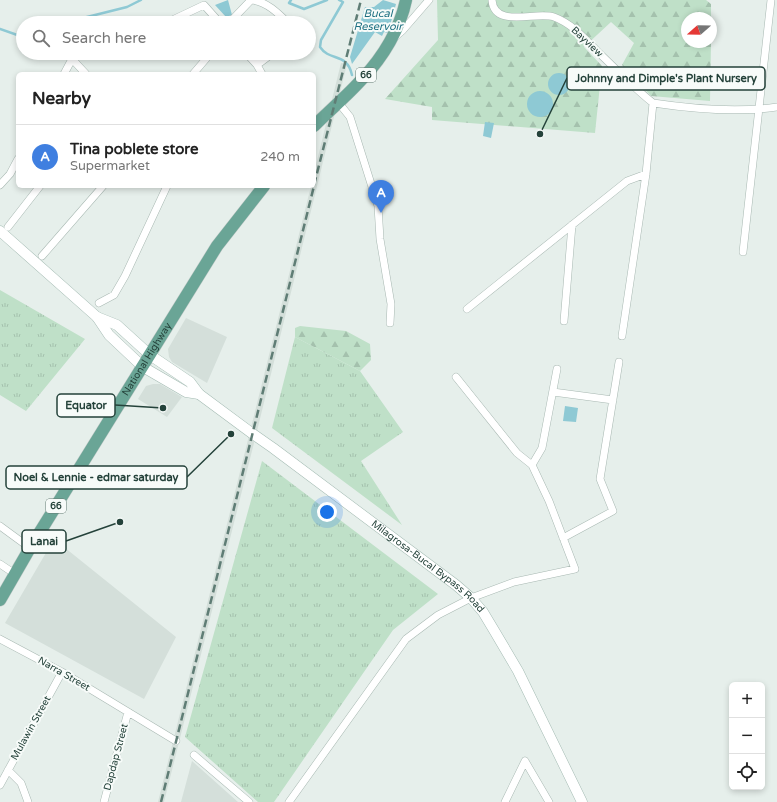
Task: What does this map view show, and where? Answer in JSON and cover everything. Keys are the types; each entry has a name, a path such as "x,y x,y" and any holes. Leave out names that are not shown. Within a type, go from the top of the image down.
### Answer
{"main road":[{"name":"66","path":"316,123 364,78 380,57 402,14 406,0"},
{"name":"National Highway","path":"0,600 30,548 217,246 262,188"},
{"path":"4,229 97,317"},
{"name":"Milagrosa-Bucal Bypass Road","path":"97,317 117,325 150,355 190,382 199,394 471,598 483,612 518,671 582,802"},
{"name":"Milagrosa-Bucal Bypass Road","path":"97,317 110,335 142,367 186,392 199,394"}],"street":[{"path":"236,16 251,0 259,1 281,16"},
{"path":"389,42 403,30 429,0"},
{"name":"Bayview","path":"492,0 495,11 502,16 522,17 545,15 561,20 574,28 622,76 653,103"},
{"path":"743,252 771,0"},
{"path":"181,16 204,5 214,16"},
{"path":"65,72 72,60 84,72"},
{"path":"195,72 205,60"},
{"path":"251,60 259,71 268,60"},
{"path":"338,102 350,117 378,206 380,239 391,304 390,324"},
{"path":"622,336 646,174 653,103 706,109 758,110 777,107"},
{"path":"0,185 10,174 16,163"},
{"path":"467,309 627,181 646,174"},
{"path":"4,229 38,188"},
{"path":"42,256 101,188"},
{"path":"99,303 114,295 125,276 166,188"},
{"path":"564,321 572,225"},
{"path":"563,538 613,512 600,479 619,362"},
{"path":"532,465 542,448 557,369"},
{"path":"289,802 406,639 438,615 471,598 514,582 575,569 532,465 517,453 456,377"},
{"path":"553,392 613,400"},
{"path":"0,526 30,548"},
{"path":"0,564 15,574"},
{"name":"Narra Street","path":"0,639 62,672 176,741"},
{"name":"Mulawin Street","path":"0,785 62,672"},
{"name":"Dapdap Street","path":"104,802 128,712"},
{"path":"194,755 249,802"},
{"path":"506,802 525,761 547,801"},
{"path":"8,770 21,783 28,802"}],"shaded area":[{"path":"341,63 347,64 164,802 158,802 311,188 316,188 316,165"},
{"path":"186,318 227,337 207,383 172,362 169,357 168,349"},
{"path":"160,384 182,397 167,417 138,399 146,386"},
{"path":"54,539 176,637 144,699 5,623"},
{"path":"192,761 238,802 181,802"}],"green space":[{"path":"437,0 706,0 711,4 711,12 681,12 681,48 711,48 710,101 651,96 622,65 634,43 611,22 584,47 602,66 595,133 432,120 432,107 385,99 438,40"},
{"path":"0,290 85,339 26,411 0,395"},
{"path":"300,326 346,331 370,344 371,360 360,371 295,337 295,328"},
{"path":"295,337 360,371 403,432 361,461 402,525 272,428"},
{"path":"262,461 438,594 393,630 274,802 258,802 185,737"}],"water":[{"path":"228,0 232,15 225,16 215,5"},
{"name":"Bucal Reservoir","path":"383,0 396,4 388,33 384,32 382,36 375,32 352,64 350,57 365,7 374,7"},
{"path":"559,73 567,76 570,84 567,92 559,95 551,92 548,84 551,76"},
{"path":"540,91 549,95 553,104 549,113 540,117 531,113 527,104 531,95"},
{"path":"485,122 494,123 491,138 483,136"},
{"path":"565,406 578,408 576,422 563,421"}],"waterway":[{"path":"91,16 127,7 141,0"},
{"path":"291,0 289,3 304,9 327,0"},
{"path":"339,0 343,2 321,40 320,47 324,52 346,63 350,68 352,75"},
{"path":"0,29 16,35"}],"railway":[{"path":"316,177 361,0"},
{"path":"161,802 314,188"}],"place":[{"name":"Johnny and Dimple's Plant Nursery","path":"540,134"},
{"name":"Tina poblete store","path":"381,213"},
{"name":"Equator","path":"163,408"},
{"name":"Noel & Lennie - edmar saturday","path":"231,434"},
{"name":"Lanai","path":"120,522"}]}
